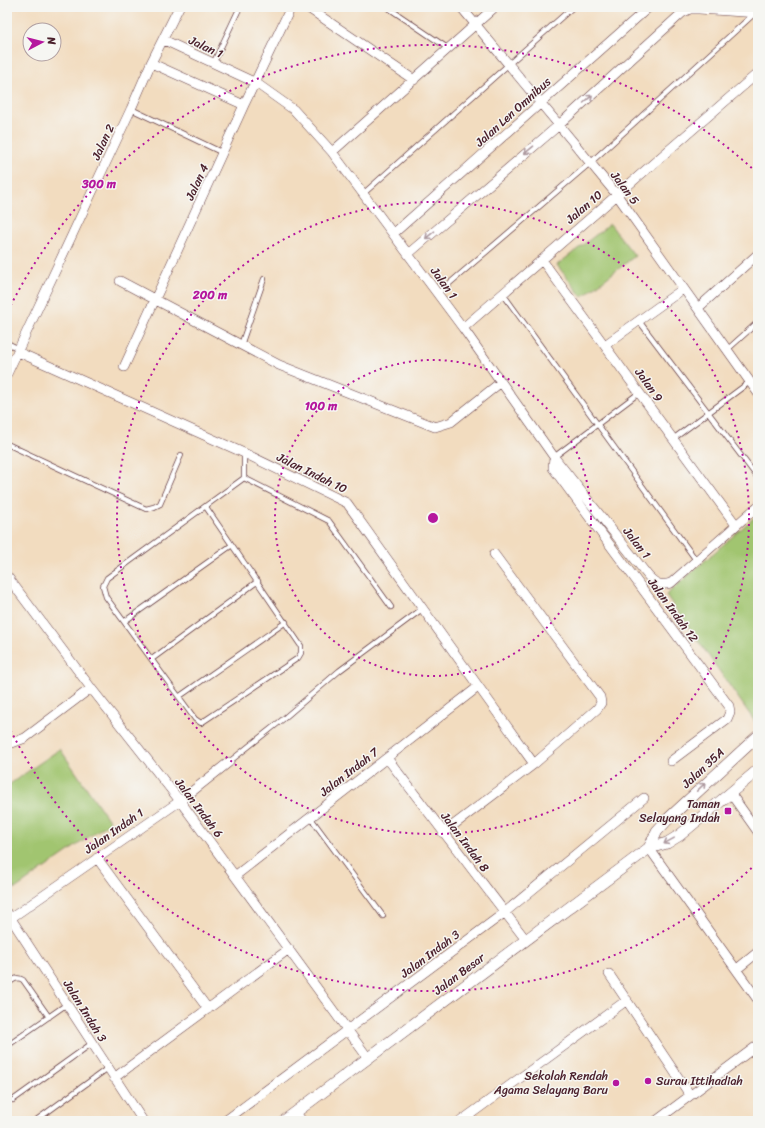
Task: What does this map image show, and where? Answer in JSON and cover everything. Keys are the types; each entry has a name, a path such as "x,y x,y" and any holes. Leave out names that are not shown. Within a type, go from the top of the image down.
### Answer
{"street":[{"name":"Jalan 2","path":"7,374 151,63 164,40 179,7"},
{"name":"Jalan 4","path":"124,367 244,105 256,83 291,7"},
{"path":"307,7 414,80"},
{"name":"Jalan 5","path":"461,7 617,196 683,289 755,386"},
{"path":"332,152 495,7"},
{"name":"Jalan Len Omnibus","path":"393,234 649,7"},
{"path":"408,254 559,125 682,13 690,9 699,9 757,13"},
{"name":"Jalan 1","path":"164,40 256,83 294,110 332,152 463,328 554,457 656,584 664,585 671,583 696,560"},
{"path":"151,63 244,105"},
{"name":"Jalan 10","path":"463,328 758,73"},
{"path":"698,308 758,254"},
{"name":"Jalan 9","path":"542,260 736,525"},
{"path":"120,281 279,365 435,427 451,422 501,382"},
{"path":"605,345 683,289"},
{"name":"Jalan Indah 10","path":"18,351 244,453 347,503 534,764"},
{"name":"Jalan Indah 12","path":"554,457 553,468 729,706 730,712 727,719 671,761"},
{"path":"696,560 758,506"},
{"path":"444,833 534,764 597,709 601,703 600,697 494,554"},
{"name":"Jalan Indah 6","path":"7,576 91,688 180,801 368,1058"},
{"name":"Jalan Indah 7","path":"235,876 478,687"},
{"path":"7,740 12,743 26,738 91,688"},
{"name":"Jalan 35A","path":"649,848 657,831 669,818 758,736"},
{"name":"Jalan Indah 8","path":"387,758 504,914 526,940"},
{"name":"Jalan Indah 1","path":"9,916 180,801 229,762"},
{"path":"758,770 731,794 667,843 649,848 758,1000"},
{"path":"731,794 758,832"},
{"name":"Jalan Indah 3","path":"224,1121 348,1031 504,914 644,798"},
{"name":"Jalan Besar","path":"284,1121 299,1117 368,1058 649,848"},
{"path":"97,858 208,1009"},
{"name":"Jalan Indah 3","path":"9,916 142,1121"},
{"path":"114,1078 289,950"},
{"path":"737,969 758,952"},
{"path":"609,974 690,1095"},
{"path":"461,1121 627,1000"},
{"path":"657,1121 758,1045"}],"lane":[{"path":"213,64 240,7"},
{"path":"387,7 449,49"},
{"path":"363,194 508,63 573,7"},
{"path":"437,294 590,163 757,13"},
{"path":"131,109 223,153"},
{"path":"241,345 264,279"},
{"path":"503,294 696,560"},
{"path":"639,321 758,478"},
{"path":"728,349 758,322"},
{"path":"7,344 18,351"},
{"path":"673,439 708,413 755,386"},
{"path":"554,457 639,393"},
{"path":"7,444 146,509 160,504 181,456"},
{"path":"244,453 244,478"},
{"path":"206,507 286,622 301,646 301,653 298,658 201,723 195,719 180,696 106,597 103,586 107,578 244,478"},
{"path":"244,478 329,521 390,607"},
{"path":"124,621 232,545"},
{"path":"152,659 258,582"},
{"path":"229,762 282,720 339,671 422,609"},
{"path":"180,696 286,622"},
{"path":"310,817 383,916"},
{"path":"7,984 14,979 19,978 23,980 49,1016"},
{"path":"7,1046 67,1004"},
{"path":"13,1100 91,1044"},
{"path":"35,1121 108,1068"}],"green space":[{"path":"610,224 635,256 582,297 557,265"},
{"path":"758,514 758,726 666,595"},
{"path":"60,749 110,822 15,889 7,878 7,786"}],"place":[{"name":"Taman Selayang Indah","path":"728,811"},
{"name":"Surau Ittihadiah","path":"648,1081"},
{"name":"Sekolah Rendah Agama Selayang Baru","path":"616,1083"}]}
